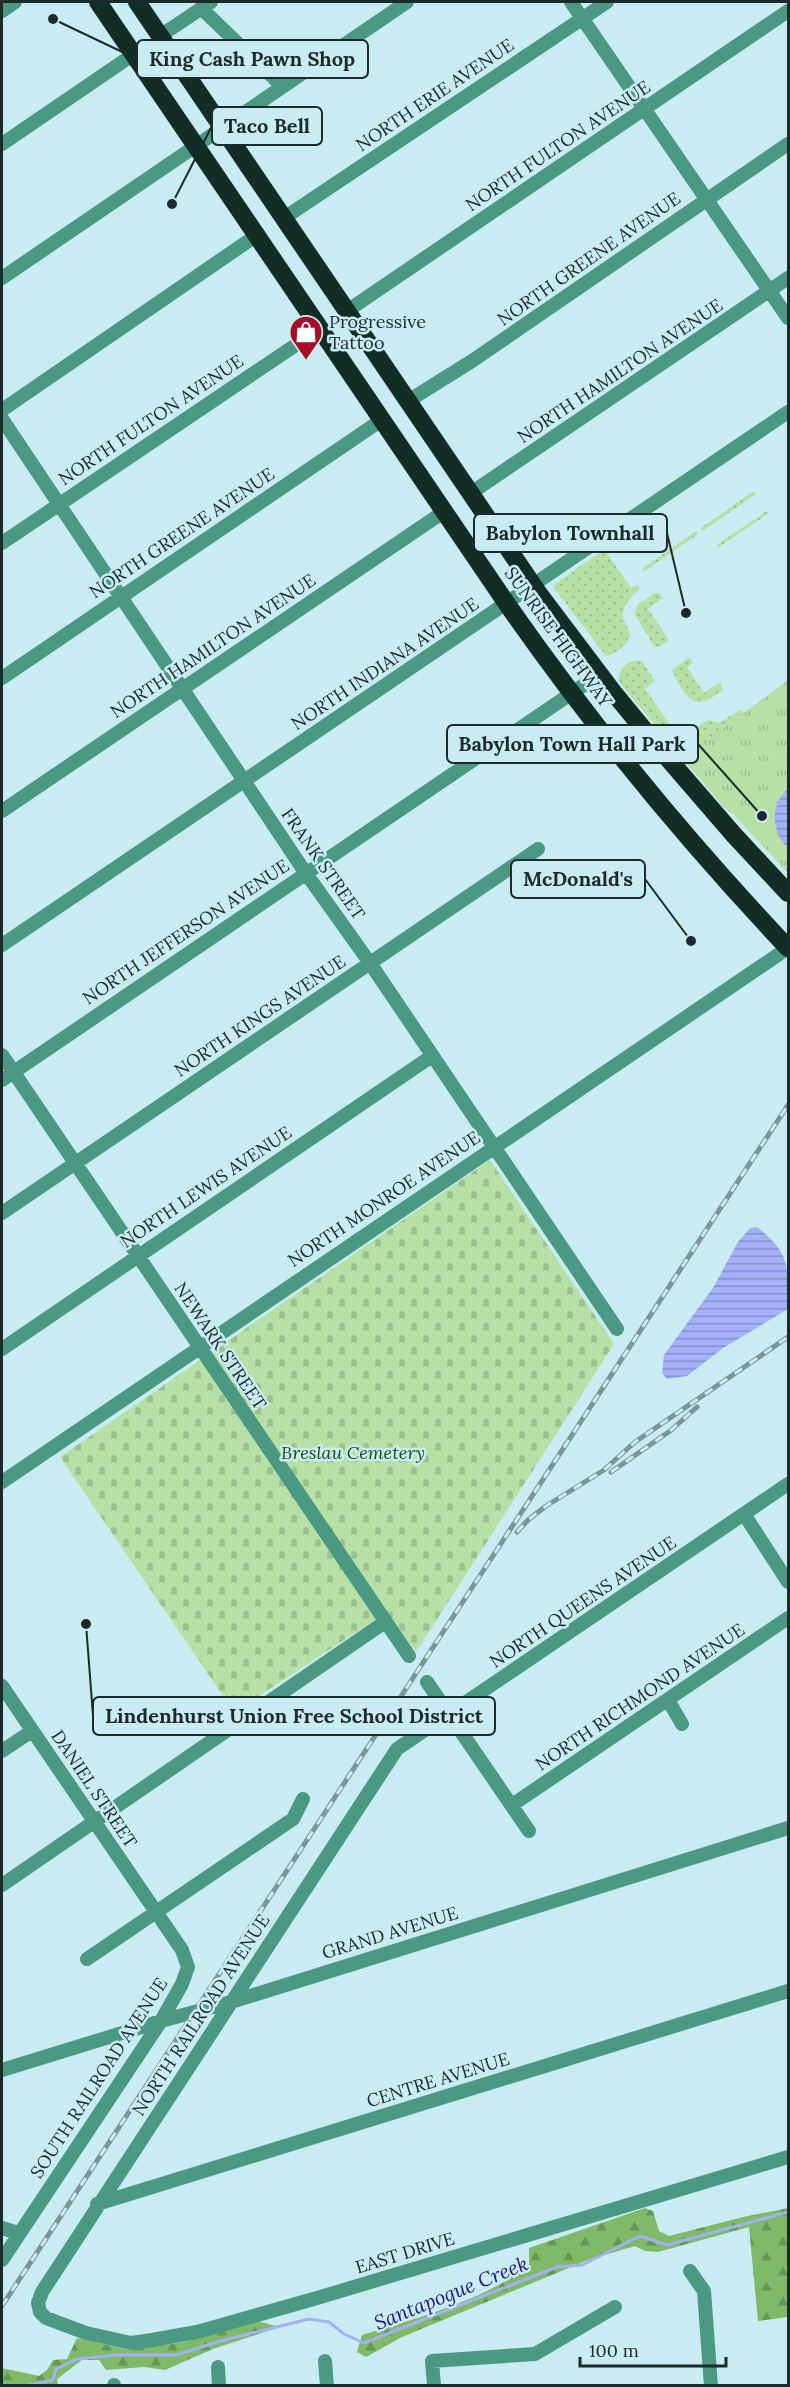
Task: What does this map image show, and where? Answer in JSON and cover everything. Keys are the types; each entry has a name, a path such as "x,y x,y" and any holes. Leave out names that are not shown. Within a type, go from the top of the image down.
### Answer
{"highway":[{"name":"SUNRISE HIGHWAY","path":"98,2 507,604 571,693 683,832 789,948"},
{"name":"SUNRISE HIGHWAY","path":"136,2 534,586 600,674 686,781 789,893"}],"street":[{"path":"2,10 15,2"},
{"path":"2,278 407,2"},
{"path":"571,2 789,318"},
{"name":"NORTH ERIE AVENUE","path":"284,218 607,2"},
{"path":"160,36 206,5 282,87"},
{"name":"NORTH FULTON AVENUE","path":"347,311 789,11"},
{"path":"2,144 134,54"},
{"name":"NORTH GREENE AVENUE","path":"408,401 477,358 789,144"},
{"path":"2,410 257,236"},
{"name":"NORTH HAMILTON AVENUE","path":"471,494 789,278"},
{"name":"NORTH FULTON AVENUE","path":"2,543 321,328"},
{"name":"NORTH INDIANA AVENUE","path":"2,945 789,412"},
{"name":"FRANK STREET","path":"2,419 305,872 370,963 617,1329"},
{"name":"NORTH GREENE AVENUE","path":"2,678 383,419"},
{"name":"NORTH HAMILTON AVENUE","path":"2,811 445,511"},
{"name":"NORTH JEFFERSON AVENUE","path":"7,1076 600,674"},
{"name":"NORTH KINGS AVENUE","path":"2,1213 538,849"},
{"name":"NORTH MONROE AVENUE","path":"2,1482 789,948"},
{"name":"NEWARK STREET","path":"2,1055 7,1076 75,1164 409,1656"},
{"name":"NORTH LEWIS AVENUE","path":"2,1348 432,1056"},
{"name":"NORTH QUEENS AVENUE","path":"397,1749 789,1484"},
{"path":"744,1514 789,1582"},
{"name":"NORTH RICHMOND AVENUE","path":"512,1805 789,1618"},
{"path":"2,1885 385,1622"},
{"path":"427,1682 529,1831"},
{"name":"DANIEL STREET","path":"2,1686 157,1913"},
{"path":"668,1700 682,1724"},
{"path":"2,1751 32,1731"},
{"name":"NORTH RAILROAD AVENUE","path":"38,2303 42,2292 98,2204 397,1749"},
{"path":"87,1959 292,1819 303,1799"},
{"name":"GRAND AVENUE","path":"2,2070 160,2021 231,2002 789,1828"},
{"name":"SOUTH RAILROAD AVENUE","path":"2,2260 160,2021 185,1978 188,1967 186,1956 157,1913"},
{"name":"CENTRE AVENUE","path":"98,2204 789,1991"},
{"name":"EAST DRIVE","path":"38,2303 40,2312 46,2318 86,2333 131,2343 186,2334 317,2298 789,2157"},
{"path":"2,2228 18,2233"},
{"path":"690,2271 704,2291 711,2385"},
{"path":"434,2385 432,2361 535,2355 615,2307"},
{"path":"325,2361 327,2385"},
{"path":"218,2367 219,2385"}],"green space":[{"path":"754,491 756,494 703,531 701,530 701,528"},
{"path":"767,511 769,513 717,547 718,544"},
{"path":"696,531 698,534 645,571 642,570 643,568"},
{"path":"609,546 613,547 608,555 631,588 637,585 640,588 627,603 623,612 631,637 620,650 606,656 554,588 555,584"},
{"path":"655,593 659,593 663,598 648,609 669,640 659,647 654,646 635,615 637,605"},
{"path":"689,657 693,663 687,667 704,693 720,682 723,690 701,702 692,700 672,670"},
{"path":"638,660 643,663 655,681 645,689 680,739 708,720 719,723 741,709 768,743 736,813 729,812 722,805 619,682 623,667"},
{"path":"788,680 788,873 682,759"},
{"name":"Breslau Cemetery","path":"490,1160 614,1344 416,1652 387,1612 234,1712 60,1457"},
{"path":"645,2208 653,2211 659,2231 669,2236 788,2208 788,2317 758,2321 749,2227 658,2252 645,2251 635,2246 588,2260 402,2337 366,2357 357,2352 362,2335 450,2307 513,2276 529,2264 529,2248"},
{"path":"258,2321 279,2327 213,2349 165,2370 144,2367 106,2370 99,2360 82,2360 57,2379 58,2385 2,2386 2,2368 39,2376 47,2370 53,2360 67,2359 77,2338 129,2350 184,2342"}],"water":[{"path":"788,789 788,848 776,827 775,811 782,795"},
{"path":"757,1227 782,1253 787,1271 788,1309 723,1348 687,1376 667,1379 662,1373 664,1355 713,1288 738,1242 750,1228"}],"waterway":[{"name":"Santapogue Creek","path":"24,2386 53,2380 56,2369 77,2359 116,2355 176,2355 224,2340 309,2319 329,2322 344,2334 364,2343 557,2267 582,2265 640,2236 667,2245 788,2212"}],"railway":[{"path":"2,2306 788,1105"},
{"path":"517,1532 546,1506 604,1470 635,1442 788,1337"},
{"path":"611,1472 670,1431 697,1407"}],"place":[{"name":"King Cash Pawn Shop","path":"53,19"},
{"name":"Taco Bell","path":"172,204"},
{"name":"Progressive Tattoo","path":"306,361"},
{"name":"Babylon Townhall","path":"686,613"},
{"name":"Babylon Town Hall Park","path":"762,816"},
{"name":"McDonald's","path":"691,941"},
{"name":"Lindenhurst Union Free School District","path":"86,1624"}]}
